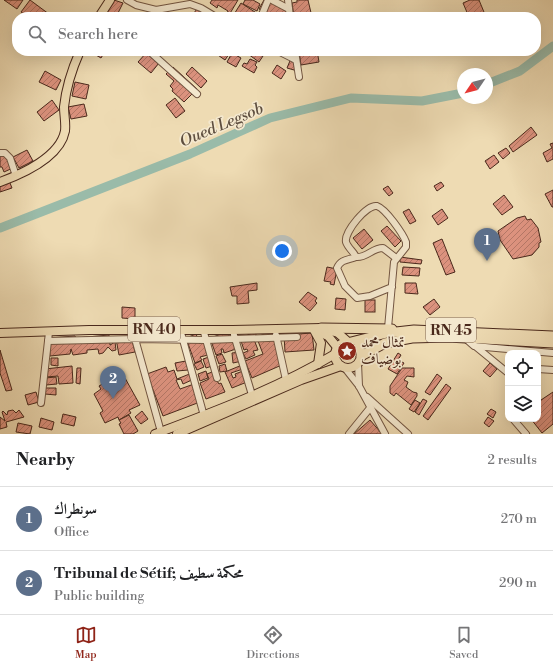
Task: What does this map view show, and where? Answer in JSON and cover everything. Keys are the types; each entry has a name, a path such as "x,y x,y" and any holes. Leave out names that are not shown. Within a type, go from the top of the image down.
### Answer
{"highway":[{"name":"RN 40","path":"314,329 388,328 414,330"},
{"name":"RN 45","path":"349,342 387,333 414,330 553,336"},
{"name":"RN 45","path":"360,359 384,343 423,337 553,343"}],"main road":[{"path":"102,12 110,0"},
{"path":"0,182 16,176 46,157 54,151 63,138 65,132 64,109 67,87 78,56"},
{"name":"RN 40","path":"0,333 134,329 203,329 276,334 314,329"},
{"path":"177,434 301,380 342,366 352,367 360,359 357,345 349,342 338,332 314,329"},
{"path":"314,329 323,332 336,350 336,361 342,366"},
{"path":"314,329 320,343 318,364"},
{"path":"158,433 204,416 286,380 318,364 349,342"}],"street":[{"path":"127,0 136,5 156,10 171,8 184,2 195,5 207,12"},
{"path":"263,12 268,0"},
{"path":"272,0 289,9"},
{"path":"288,0 289,12"},
{"path":"155,56 197,94"},
{"path":"288,56 296,60"},
{"path":"296,56 299,77"},
{"path":"0,153 5,153 8,156 16,176"},
{"path":"356,257 347,243 347,236 357,220 370,207 374,206 381,208 404,237 406,247 394,262 388,328"},
{"path":"392,287 364,298 357,298 345,286 337,268 345,259 356,257 362,258 376,248 383,248 396,258"},
{"path":"134,329 135,339 158,433"},
{"path":"180,329 204,416"},
{"path":"203,329 217,378"},
{"path":"88,339 89,330"},
{"path":"233,330 234,339 252,395"},
{"path":"40,404 49,332"},
{"path":"276,334 286,380"},
{"path":"48,341 88,339 206,340 234,339 276,334 297,337"},
{"path":"466,338 505,370"},
{"path":"474,346 553,353"},
{"path":"489,358 492,348"},
{"path":"359,386 360,359"},
{"path":"342,366 359,386 385,434"},
{"path":"541,369 553,370"},
{"path":"364,395 408,434"},
{"path":"350,434 370,408"},
{"path":"516,422 526,434"}],"building":[{"path":"4,0 23,0 17,9"},
{"path":"30,0 46,12 21,12"},
{"path":"114,0 123,3 118,12 107,12"},
{"path":"212,0 238,0 231,12 228,12 218,5 217,8 210,3"},
{"path":"245,0 253,0 260,4 257,11 243,4"},
{"path":"264,0 279,0 284,7 289,8 286,12 264,12 259,9"},
{"path":"297,0 308,0 311,12 293,12 292,3 297,2"},
{"path":"470,0 479,0 484,12 467,12 463,3"},
{"path":"241,3 255,12 235,12"},
{"path":"199,6 205,12 195,12"},
{"path":"143,56 151,56 159,63 151,73 138,62"},
{"path":"219,56 228,56 225,60"},
{"path":"230,56 237,56 241,58 236,67 227,62"},
{"path":"251,56 263,56 259,62"},
{"path":"292,56 299,59 294,70 287,68"},
{"path":"300,56 318,56 319,62 301,65"},
{"path":"250,59 257,62 255,65 257,67 254,73 242,66 244,63 247,64"},
{"path":"277,65 286,71 281,79 272,73"},
{"path":"173,67 197,89 184,102 172,91 173,89 170,86 174,81 166,74"},
{"path":"192,67 207,81 201,88 186,74"},
{"path":"45,71 61,80 56,90 39,82"},
{"path":"75,82 89,85 86,99 72,96"},
{"path":"175,98 185,111 176,118 166,105"},
{"path":"52,100 59,110 44,121 37,112"},
{"path":"84,104 87,116 71,119 68,107"},
{"path":"531,127 537,135 513,152 509,146"},
{"path":"553,143 553,159 547,162 543,153 552,148 550,144"},
{"path":"506,148 510,153 503,159 498,153"},
{"path":"27,150 33,161 19,168 13,157"},
{"path":"2,152 15,167 4,172 2,167 0,167 0,153"},
{"path":"494,155 499,162 490,169 485,161"},
{"path":"8,178 12,188 0,192 0,181"},
{"path":"441,182 444,186 437,191 434,186"},
{"path":"388,186 393,193 389,196 383,189"},
{"path":"553,190 553,207 552,207 545,194"},
{"path":"504,195 513,207 502,215 493,204"},
{"path":"409,209 416,221 410,224 403,212"},
{"path":"442,209 448,218 438,225 432,216"},
{"path":"525,216 527,220 531,219 538,228 541,242 539,243 539,247 532,255 513,259 500,240 498,231 517,218"},
{"path":"387,226 401,241 395,247 381,231"},
{"path":"364,229 373,240 362,249 353,238"},
{"path":"442,239 455,272 446,275 433,243"},
{"path":"400,257 422,260 421,264 400,262"},
{"path":"327,267 337,269 334,285 330,284 331,282 324,281"},
{"path":"403,267 420,268 419,276 402,275"},
{"path":"257,283 257,290 248,291 249,303 237,304 237,296 232,296 230,287"},
{"path":"405,283 416,283 418,294 405,293"},
{"path":"308,292 317,298 315,301 317,303 310,311 299,302"},
{"path":"336,298 346,299 345,310 335,309"},
{"path":"434,299 440,307 430,315 423,307"},
{"path":"365,300 375,300 375,312 365,312"},
{"path":"122,307 135,308 135,319 122,318"},
{"path":"274,330 284,364 252,378 245,361 263,354 258,341 255,342 258,350 253,351 255,355 246,359 243,353 248,351 247,349 244,350 240,338 255,332 257,337"},
{"path":"227,332 228,335 234,334 236,349 224,353 223,349 221,349 222,353 216,355 210,338"},
{"path":"312,333 314,350 285,352 284,335"},
{"path":"196,334 200,344 199,338 202,337 212,354 200,357 202,360 195,363 186,338"},
{"path":"109,335 110,345 115,342 116,350 112,351 108,347 103,353 99,354 98,349 87,350 87,353 73,355 71,349 70,354 50,356 49,338 75,336 76,338"},
{"path":"131,336 135,352 119,355 116,339"},
{"path":"0,350 12,390 6,391 0,373"},
{"path":"240,352 242,361 233,363 232,353"},
{"path":"398,353 401,355 398,360 404,363 397,374 388,369"},
{"path":"222,354 226,362 219,364 216,356"},
{"path":"209,357 212,366 206,368 203,359"},
{"path":"51,358 58,358 58,366 51,365"},
{"path":"186,361 188,370 177,371 175,363"},
{"path":"201,361 204,367 197,370 194,364"},
{"path":"490,363 497,369 490,377 483,371"},
{"path":"225,364 227,371 220,372 219,366"},
{"path":"242,365 243,369 231,373 233,378 236,377 235,374 243,371 247,382 232,388 225,372"},
{"path":"72,366 73,383 59,384 58,376 46,377 45,369"},
{"path":"166,367 168,372 174,370 177,379 192,373 194,379 183,384 181,379 176,380 180,389 194,384 200,402 163,416 147,374"},
{"path":"77,368 81,368 80,384 76,383"},
{"path":"402,368 414,368 414,377 407,376 404,380 408,382 406,387 417,393 417,396 411,405 396,393 394,396 390,393 390,386"},
{"path":"206,371 208,378 200,381 198,374"},
{"path":"212,372 219,384 221,383 225,392 206,399 200,383 209,379 207,374"},
{"path":"437,374 442,378 430,395 425,392"},
{"path":"118,375 121,380 125,378 140,405 129,410 131,413 119,420 118,417 105,423 100,413 103,411 94,394 101,389 99,386"},
{"path":"56,377 57,384 46,385 45,378"},
{"path":"446,384 451,388 428,420 423,416"},
{"path":"45,388 56,388 56,395 45,394"},
{"path":"36,392 39,402 28,405 25,395"},
{"path":"553,392 553,424 542,433 533,422 541,422 541,400"},
{"path":"423,399 427,401 419,415 415,412"},
{"path":"415,400 420,403 414,412 409,409"},
{"path":"491,409 496,412 493,418 487,414"},
{"path":"13,410 16,413 19,410 24,417 6,422 7,427 0,429 0,417 5,421 2,412 3,411 7,415 8,411"},
{"path":"142,411 148,419 141,424 135,417"},
{"path":"63,414 76,417 74,426 61,423"},
{"path":"129,415 138,431 133,434 124,434 119,424 121,423 119,420"},
{"path":"488,417 494,421 489,427 484,423"},
{"path":"41,418 54,422 52,430 39,427"},
{"path":"370,420 382,434 354,434"},
{"path":"18,423 32,426 30,434 16,432"}],"waterway":[{"name":"Oued Legsob","path":"541,55 553,46"},
{"name":"Oued Legsob","path":"493,82 520,71 540,56"},
{"name":"Oued Legsob","path":"0,228 190,154 270,118 351,98 422,101 457,94"}],"place":[{"name":"سونطراك","path":"487,261"},
{"name":"تمثال محمد بوضياف","path":"347,351"},
{"name":"Tribunal de Sétif; محكمة سطيف","path":"113,399"}]}
